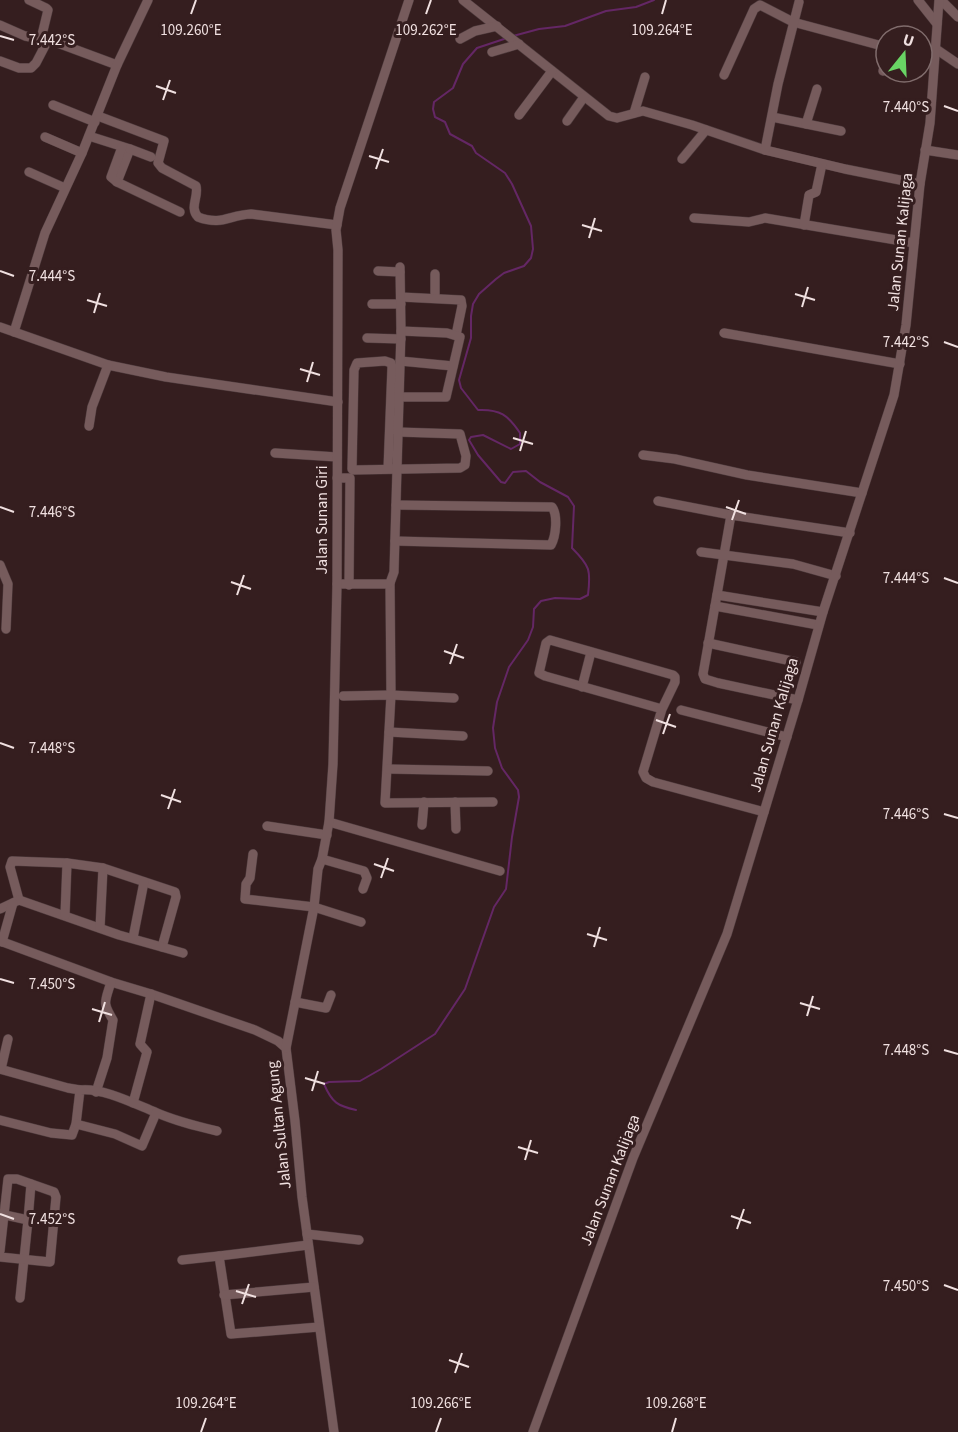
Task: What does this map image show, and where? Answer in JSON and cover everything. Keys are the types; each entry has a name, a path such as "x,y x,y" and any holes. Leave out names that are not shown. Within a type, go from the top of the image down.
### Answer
{"street":[{"path":"0,60 19,68 31,68 45,39 48,10 43,3 29,0"},
{"path":"14,332 45,233 82,153 117,65 148,0"},
{"name":"Jalan Sunan Giri","path":"286,1048 314,908 318,869 329,822 333,764 338,457 337,225 340,208 409,0"},
{"path":"463,0 609,116 617,118 643,111 765,150 920,184"},
{"path":"918,0 937,24"},
{"path":"940,0 958,17"},
{"name":"Jalan Sunan Kalijaga","path":"934,60 940,0"},
{"path":"765,150 799,2"},
{"path":"724,75 737,43 757,6 766,7 793,22 874,44"},
{"path":"0,25 26,36 45,39 117,65"},
{"path":"460,39 475,32 500,29"},
{"path":"492,52 517,43"},
{"path":"936,49 958,64"},
{"path":"519,115 552,71"},
{"path":"634,112 645,77"},
{"name":"Jalan Sunan Kalijaga","path":"533,1432 633,1158 727,934 818,626 894,395 900,364 920,184 930,123 932,84"},
{"path":"806,124 817,89"},
{"path":"567,121 584,97"},
{"path":"53,105 164,141 158,164 196,186 193,207 198,217 225,221 243,214 251,214 337,225"},
{"path":"772,117 841,131"},
{"path":"682,159 706,130"},
{"path":"45,136 82,153"},
{"path":"89,136 151,157"},
{"path":"126,148 111,177 180,212"},
{"path":"926,150 958,156"},
{"path":"804,225 809,195 816,192 822,164"},
{"path":"29,172 65,188"},
{"path":"694,218 749,222 765,218 914,243"},
{"path":"378,271 400,270 401,335 398,432 393,469"},
{"path":"435,274 435,297"},
{"path":"372,304 435,297 461,300 462,306 456,335"},
{"path":"0,327 108,365 166,377 338,402"},
{"path":"724,333 900,364"},
{"path":"367,338 401,335 456,335 460,337 446,397 399,398"},
{"path":"398,432 459,434 466,462 464,467 460,468 393,469 351,469 354,370 357,363 388,361 392,367 393,469 396,505 394,572 390,583 391,695 385,802 493,802"},
{"path":"400,361 453,366"},
{"path":"89,426 92,407 108,365"},
{"path":"275,453 338,457"},
{"path":"643,455 675,459 747,475 862,493"},
{"path":"337,478 350,478 350,585"},
{"path":"658,501 731,515 850,532"},
{"path":"395,541 551,545 554,541 555,512 554,508 541,507 396,505"},
{"path":"731,515 703,674 705,679 798,700"},
{"path":"700,552 793,564 836,576"},
{"path":"0,565 4,584 4,623"},
{"path":"337,584 390,583"},
{"path":"717,595 823,612"},
{"path":"747,612 750,600"},
{"path":"778,618 780,605"},
{"path":"715,606 818,626"},
{"path":"662,709 539,673 546,643 550,640 673,675 675,682 662,709 643,772 646,778 653,782 764,812"},
{"path":"708,644 796,662"},
{"path":"582,687 591,652"},
{"path":"343,696 391,695 454,698"},
{"path":"681,710 787,737"},
{"path":"389,732 463,736"},
{"path":"388,769 488,771"},
{"path":"422,825 424,802"},
{"path":"455,802 456,829"},
{"path":"329,822 500,871"},
{"path":"267,826 327,834"},
{"path":"253,854 245,899 314,908 361,922"},
{"path":"322,859 364,871 367,878 363,889"},
{"path":"1,942 16,902 10,867 12,861 67,863 103,868 176,894 162,947"},
{"path":"64,915 67,863"},
{"path":"100,928 103,868"},
{"path":"133,938 144,882"},
{"path":"0,909 16,902 183,953"},
{"name":"Jalan Sultan Agung","path":"1,942 255,1030 278,1041 286,1048 307,1234 334,1432"},
{"path":"96,1092 107,1058 113,1020 105,1004 111,982"},
{"path":"133,1102 147,1052 140,1044 151,994"},
{"path":"296,1002 326,1008 331,995"},
{"path":"8,1039 0,1069 68,1088 89,1089 133,1102 156,1113 195,1126 218,1131"},
{"path":"0,1120 60,1135 72,1135 76,1124 80,1090"},
{"path":"76,1124 115,1134 142,1146 156,1113"},
{"path":"0,1251 1,1214 8,1179 54,1192 56,1197 51,1261 40,1262 0,1257"},
{"path":"20,1298 31,1184"},
{"path":"1,1214 28,1220"},
{"path":"307,1234 359,1240"},
{"path":"182,1260 309,1245"},
{"path":"219,1256 229,1331 233,1335 320,1327"},
{"path":"224,1295 314,1287"}],"waterway":[{"path":"513,36 539,29 565,26 606,11 636,7 654,0"},
{"path":"356,1110 336,1103 324,1084 360,1081 435,1034 465,989 494,907 506,889 519,797 518,790 502,768 495,748 493,728 497,702 509,667 528,640 533,627 534,609 541,601 555,598 580,599 588,595 588,569 583,559 572,548 574,506 568,497 540,482 526,471 513,472 505,483 501,482 478,455 469,440 471,437 483,435 511,449 520,444 520,433 503,414 478,410 461,388 459,380 471,338 473,304 479,294 496,279 504,273 524,266 531,258 533,249 531,226 505,173 476,153 472,146 450,134 445,122 435,117 433,109 434,102 453,88 463,64 477,48 507,38"}]}
